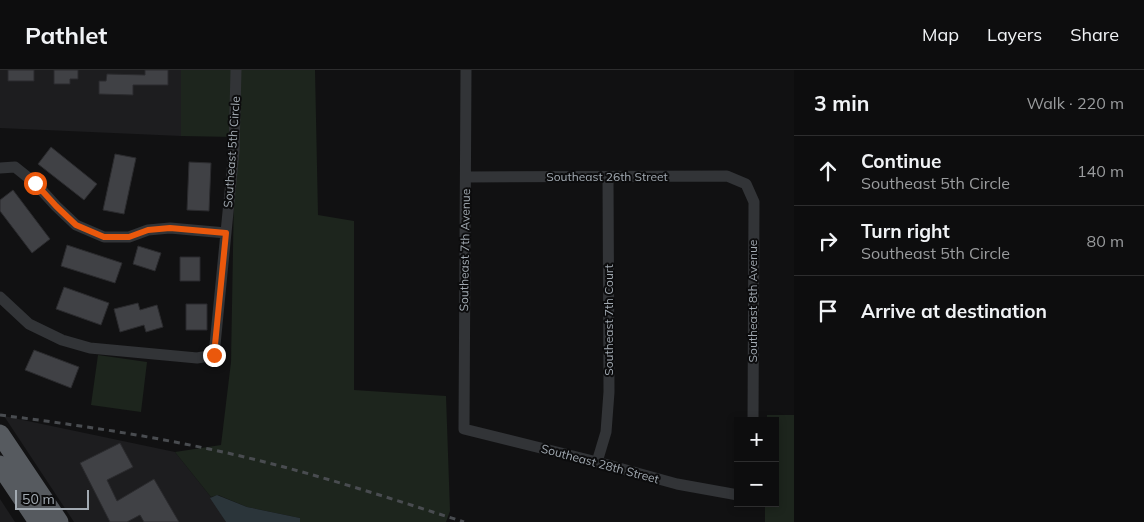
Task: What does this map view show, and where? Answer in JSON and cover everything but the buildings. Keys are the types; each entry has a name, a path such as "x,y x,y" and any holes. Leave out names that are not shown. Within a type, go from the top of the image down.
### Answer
{"highway":[{"path":"0,434 59,522"},
{"path":"0,465 38,522"}],"street":[{"name":"Southeast 5th Circle","path":"0,297 29,324 62,340 90,348 197,358 214,355 234,151 236,70"},
{"name":"Southeast 7th Avenue","path":"464,429 466,70"},
{"path":"0,168 15,167 35,183 76,225 104,237 129,237 148,230 170,228 226,233"},
{"name":"Southeast 26th Street","path":"466,177 727,176 746,184"},
{"name":"Southeast 7th Court","path":"597,462 606,432 609,392 608,177"},
{"name":"Southeast 8th Avenue","path":"746,184 754,202 753,417"},
{"name":"Southeast 28th Street","path":"464,429 677,484 734,494"}],"shaded area":[{"path":"0,70 181,70 181,136 0,128"},
{"path":"181,70 315,70 318,215 354,221 354,390 446,396 450,511 446,522 300,522 300,518 247,507 218,495 211,497 175,452 221,445 231,362 235,137 181,136"},
{"path":"98,355 147,362 141,412 91,405"},
{"path":"767,415 794,415 794,522 765,522 765,507 779,507 779,417 767,417"},
{"path":"4,416 175,452 211,497 226,522 74,522"},
{"path":"217,495 247,507 300,518 300,522 226,522 210,498"},
{"path":"0,499 15,522 0,522"}],"railway":[{"path":"0,415 131,434 241,456 337,482 464,522"}],"route":[{"path":"35,183 76,225 104,237 129,237 148,230 170,228 226,233 214,355"}]}
